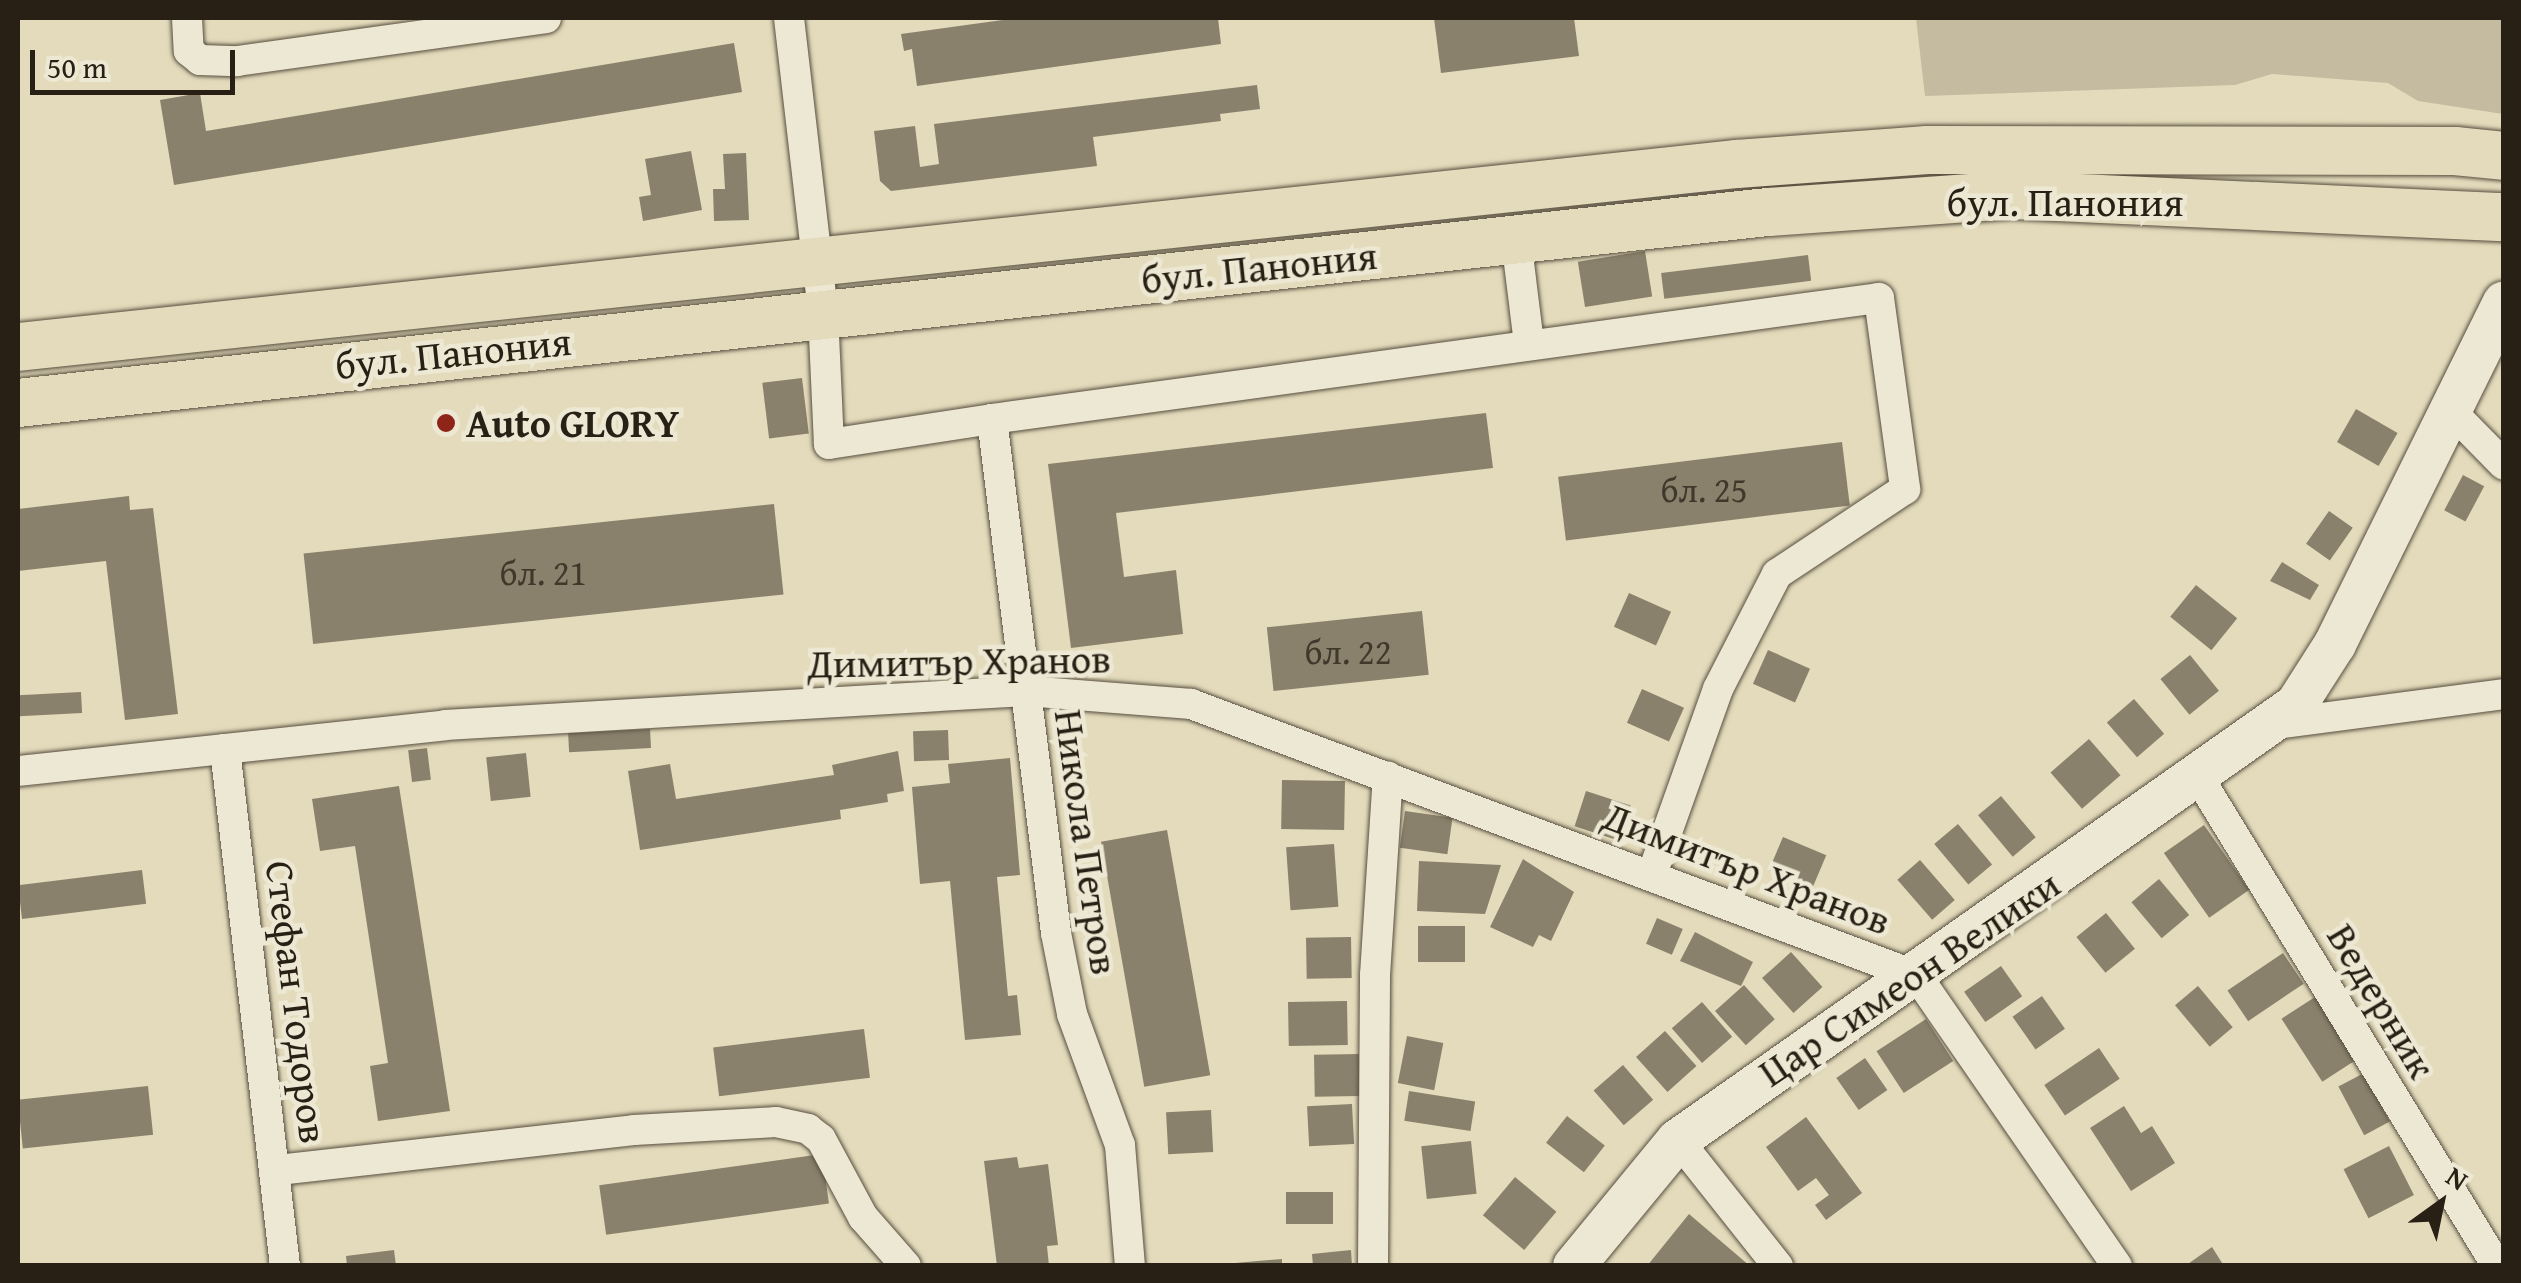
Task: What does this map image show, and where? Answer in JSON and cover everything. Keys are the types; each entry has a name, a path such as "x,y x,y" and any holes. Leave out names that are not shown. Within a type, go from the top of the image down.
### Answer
{"main road":[{"name":"бул. Панония","path":"18,347 1738,164 1928,150 2504,156"},
{"name":"бул. Панония","path":"18,403 1516,240 2013,196 2504,217"},
{"name":"Цар Симеон Велики","path":"1574,1266 1678,1140 2276,724 2296,704 2335,644 2504,302"}],"street":[{"path":"186,18 189,51 200,60 237,60 546,18"},
{"path":"788,18 823,313 829,444 1529,343 1879,298 1905,489 1777,574 1718,689 1652,874"},
{"path":"1516,240 1529,343"},
{"path":"2452,412 2504,465"},
{"name":"Никола Петров","path":"992,419 1056,933 1072,1014 1120,1145 1130,1266"},
{"name":"Димитър Хранов","path":"18,771 445,725 1026,691 1191,704 1916,976"},
{"name":"Цар Симеон Велики","path":"2276,724 2504,694"},
{"name":"Стефан Тодоров","path":"224,749 278,1170 286,1266"},
{"path":"1373,1266 1375,975 1388,776"},
{"name":"Ведерник","path":"2199,778 2497,1266"},
{"path":"1916,976 2117,1266"},
{"path":"278,1170 615,1132 776,1122 808,1129 821,1139 863,1217 906,1266"},
{"path":"1678,1140 1778,1266"}],"shaded area":[{"path":"1916,18 2503,18 2503,114 2418,101 2388,83 2272,74 2235,85 1925,96"}],"building":[{"path":"1017,18 1218,18 1221,44 917,86 912,49 904,51 901,34"},
{"path":"1434,18 1574,18 1579,56 1441,73"},
{"path":"734,43 742,92 174,185 160,100 200,93 206,131"},
{"path":"1257,85 1260,109 1220,114 1221,121 1093,137 1097,166 891,191 880,181 874,131 915,126 920,167 939,164 934,124"},
{"path":"691,151 702,210 643,221 639,197 651,195 645,159"},
{"path":"746,153 749,220 714,221 713,189 725,189 723,154"},
{"path":"1645,251 1652,296 1585,307 1578,262"},
{"path":"1808,255 1811,281 1664,299 1661,273"},
{"path":"802,378 809,434 769,438 762,383"},
{"path":"2356,409 2398,433 2379,466 2337,442"},
{"path":"1486,413 1493,468 1116,513 1124,577 1176,570 1183,634 1071,648 1048,464"},
{"path":"1842,442 1850,506 1566,540 1558,477"},
{"path":"2463,475 2484,486 2465,522 2444,510"},
{"path":"129,496 130,510 153,508 178,714 125,720 106,561 18,571 18,509"},
{"path":"774,504 784,595 313,644 304,553"},
{"path":"2329,511 2353,528 2330,560 2306,544"},
{"path":"2282,562 2319,585 2310,600 2270,581"},
{"path":"2196,585 2237,618 2211,650 2170,617"},
{"path":"1629,593 1671,612 1656,646 1614,627"},
{"path":"1422,611 1429,675 1274,691 1267,627"},
{"path":"1768,650 1810,669 1795,703 1753,684"},
{"path":"2190,655 2219,691 2189,715 2160,679"},
{"path":"1642,689 1684,708 1669,742 1627,723"},
{"path":"81,692 82,713 19,716 18,695"},
{"path":"2134,699 2164,734 2137,757 2107,723"},
{"path":"650,729 651,748 569,752 568,733"},
{"path":"948,730 949,760 914,761 913,731"},
{"path":"2089,739 2120,775 2082,809 2051,772"},
{"path":"427,748 431,780 412,782 408,750"},
{"path":"898,751 904,791 887,794 888,802 840,810 841,819 640,850 628,771 670,764 676,799 834,775 832,765"},
{"path":"526,753 531,797 491,801 486,757"},
{"path":"1010,758 1020,875 997,877 1008,996 1017,995 1021,1035 965,1040 950,881 920,884 912,787 950,783 948,764"},
{"path":"1282,780 1345,781 1344,830 1281,829"},
{"path":"399,786 450,1111 378,1121 370,1066 388,1063 355,846 320,851 312,799"},
{"path":"1586,791 1631,806 1619,841 1575,826"},
{"path":"2001,796 2036,837 2013,857 1978,815"},
{"path":"1405,811 1453,818 1447,854 1400,848"},
{"path":"1958,824 1992,865 1968,885 1934,844"},
{"path":"2204,825 2249,890 2209,918 2164,853"},
{"path":"1167,830 1210,1075 1144,1087 1101,842"},
{"path":"1783,837 1826,855 1812,889 1769,870"},
{"path":"1334,844 1338,907 1291,910 1286,847"},
{"path":"1523,859 1574,892 1551,941 1539,935 1533,947 1490,927"},
{"path":"1920,860 1955,900 1932,920 1897,880"},
{"path":"1419,861 1501,865 1485,914 1417,911"},
{"path":"142,870 146,904 22,919 18,885"},
{"path":"2159,879 2189,915 2162,938 2131,902"},
{"path":"2106,913 2135,949 2105,973 2076,937"},
{"path":"1657,918 1683,929 1672,955 1646,944"},
{"path":"1418,926 1465,926 1465,962 1418,962"},
{"path":"1695,932 1753,962 1741,986 1680,961"},
{"path":"1351,937 1352,978 1307,979 1306,938"},
{"path":"1791,952 1822,987 1793,1013 1762,978"},
{"path":"2283,953 2304,984 2248,1021 2227,990"},
{"path":"2001,966 2022,996 1985,1022 1964,992"},
{"path":"1744,985 1775,1019 1746,1045 1715,1011"},
{"path":"2198,986 2233,1027 2210,1047 2175,1005"},
{"path":"2042,996 2065,1029 2035,1049 2013,1017"},
{"path":"2315,997 2356,1060 2322,1082 2281,1019"},
{"path":"1347,1001 1348,1045 1289,1046 1288,1002"},
{"path":"1702,1002 1732,1037 1702,1063 1672,1028"},
{"path":"1926,1019 1953,1061 1904,1093 1877,1051"},
{"path":"864,1029 870,1078 719,1096 713,1048"},
{"path":"1665,1031 1696,1066 1667,1092 1636,1057"},
{"path":"1407,1036 1443,1043 1434,1090 1398,1083"},
{"path":"2099,1048 2120,1079 2065,1116 2044,1085"},
{"path":"1359,1054 1360,1096 1315,1097 1314,1055"},
{"path":"1865,1058 1887,1090 1859,1110 1836,1078"},
{"path":"1623,1065 1653,1100 1624,1125 1594,1091"},
{"path":"2364,1073 2390,1122 2364,1135 2338,1087"},
{"path":"148,1086 153,1135 23,1148 18,1100"},
{"path":"1409,1091 1475,1101 1470,1131 1404,1121"},
{"path":"1352,1104 1354,1144 1309,1146 1307,1106"},
{"path":"2124,1106 2141,1133 2152,1126 2175,1163 2131,1191 2090,1128"},
{"path":"1211,1110 1213,1152 1168,1154 1166,1112"},
{"path":"1567,1116 1605,1146 1584,1172 1546,1143"},
{"path":"1806,1117 1862,1193 1826,1220 1815,1205 1829,1195 1816,1178 1798,1191 1766,1147"},
{"path":"1471,1141 1477,1194 1427,1199 1421,1146"},
{"path":"2389,1146 2414,1195 2369,1218 2344,1169"},
{"path":"822,1154 829,1204 606,1235 599,1185"},
{"path":"1017,1157 1019,1168 1048,1164 1058,1245 1047,1246 1049,1266 997,1266 984,1161"},
{"path":"1515,1177 1556,1212 1524,1250 1483,1215"},
{"path":"1286,1192 1333,1192 1333,1224 1286,1224"},
{"path":"1689,1214 1750,1266 1647,1266"},
{"path":"2212,1247 2224,1266 2185,1266"},
{"path":"394,1250 396,1266 347,1266 346,1256"},
{"path":"1351,1250 1352,1266 1313,1266 1312,1254"},
{"path":"1282,1259 1282,1266 1235,1266 1235,1263"}],"place":[{"name":"Auto GLORY","path":"446,423"}]}
